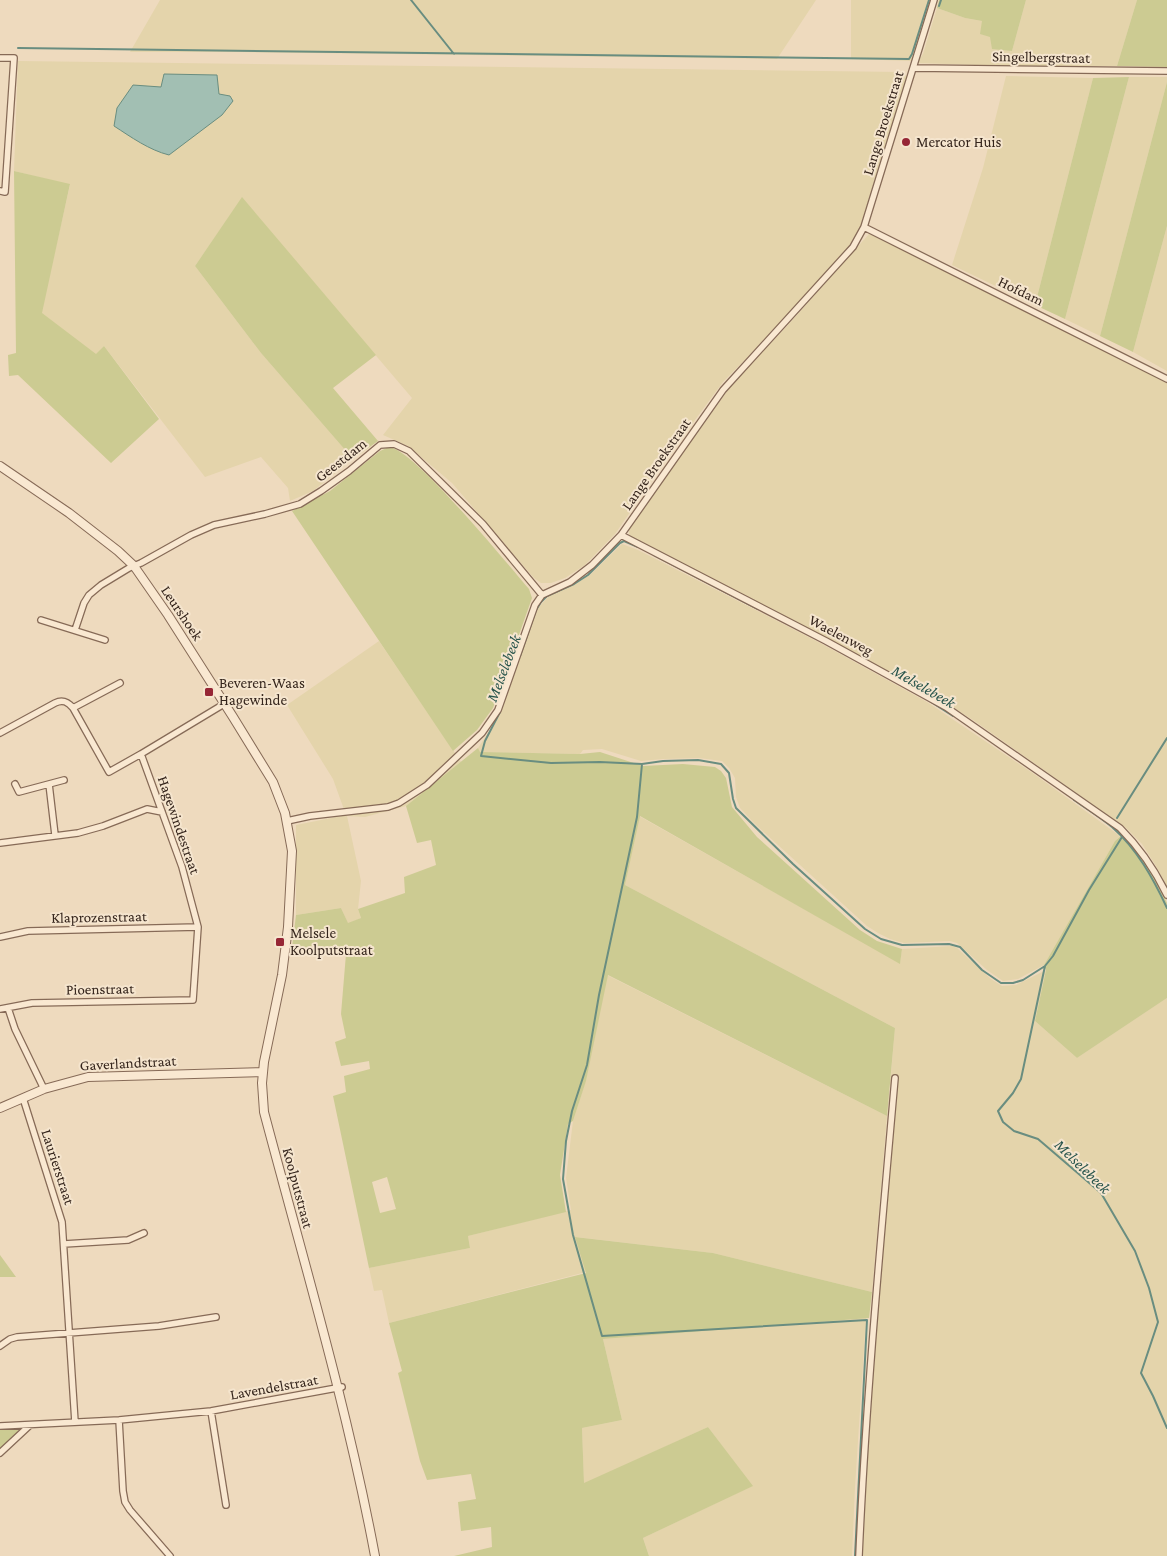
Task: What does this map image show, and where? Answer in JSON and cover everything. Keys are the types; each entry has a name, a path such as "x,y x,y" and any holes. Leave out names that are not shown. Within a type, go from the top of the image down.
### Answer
{"street":[{"name":"Lange Broekstraat","path":"542,595 570,582 592,565 621,535 723,390 853,246 864,227 934,0"},
{"path":"0,58 14,58 5,192 0,192"},
{"name":"Singelbergstraat","path":"914,68 1167,71"},
{"name":"Hofdam","path":"864,227 1167,379"},
{"name":"Geestdam","path":"75,630 89,594 117,574 214,525 266,514 300,504 349,471 380,445 394,444 409,451 483,524 542,595"},
{"name":"Leurshoek","path":"0,466 76,518 134,566 168,615 272,782 287,821"},
{"name":"Waelenweg","path":"621,535 826,641 953,712 1120,828 1135,843 1149,862 1167,895"},
{"path":"287,821 310,816 388,807 399,803 427,785 482,733 498,710 535,605 542,595"},
{"path":"41,620 105,640"},
{"path":"73,708 120,683"},
{"path":"0,733 60,701 65,701 73,708 109,772 224,704"},
{"name":"Hagewindestraat","path":"141,754 182,867 198,927 193,1000"},
{"path":"15,784 19,792 64,780"},
{"path":"49,784 55,835"},
{"path":"0,843 78,832 103,826 147,809 162,812"},
{"name":"Koolputstraat","path":"287,821 292,851 288,927 282,975 263,1072 264,1112 340,1387 375,1556"},
{"name":"Klaprozenstraat","path":"0,937 28,931 198,927"},
{"name":"Pioenstraat","path":"0,1009 32,1003 193,1000"},
{"path":"8,1008 14,1029 44,1089"},
{"name":"Gaverlandstraat","path":"0,1108 44,1089 88,1077 263,1072"},
{"path":"859,1556 875,1309 895,1078"},
{"name":"Laurierstraat","path":"23,1098 60,1210 64,1244 75,1422"},
{"path":"64,1244 128,1240 144,1233"},
{"path":"0,1346 10,1339 17,1337 159,1326 216,1317"},
{"name":"Lavendelstraat","path":"0,1426 119,1420 211,1411 340,1387"},
{"name":"Lavendelstraat","path":"211,1411 226,1505"},
{"path":"119,1420 125,1502 170,1556"},
{"path":"0,1453 29,1426"}],"shaded area":[{"path":"160,0 816,0 777,59 130,52"},
{"path":"851,0 932,0 912,61 851,59"},
{"path":"939,0 1026,0 1012,51 992,49 990,37 980,34 982,21 965,18 937,8"},
{"path":"1026,0 1137,0 1117,66 1008,66 917,63 923,54 937,8 965,18 982,21 991,37 1012,51"},
{"path":"1137,0 1167,0 1167,67 1117,66"},
{"path":"18,61 902,72 907,77 859,230 851,244 780,324 723,382 615,534 585,565 565,578 551,583 541,583 534,578 452,483 408,446 383,435 412,398 242,198 195,266 261,353 353,459 313,491 290,501 288,488 261,457 205,477 104,346 96,355 41,313 70,185 14,171"},
{"path":"164,74 217,75 219,94 230,96 233,101 222,115 169,155 147,147 114,126 117,108 133,85 161,87"},
{"path":"1006,76 1093,78 1035,305 952,265 983,168"},
{"path":"1129,77 1167,77 1167,82 1100,336 1065,319"},
{"path":"1129,77 1065,319 1035,305 1093,78"},
{"path":"1167,82 1167,226 1133,352 1100,336"},
{"path":"14,171 70,184 42,313 96,354 104,346 159,419 111,463 18,375 9,376 8,355 16,353"},
{"path":"242,197 376,355 333,388 378,441 353,459 261,353 195,266"},
{"path":"1167,226 1167,371 1133,352"},
{"path":"869,234 1167,381 1167,887 1142,844 1126,828 973,720 943,701 829,639 631,537 629,534 629,528 733,383 788,325"},
{"path":"389,447 401,452 439,486 529,589 532,598 493,708 477,730 453,751 292,511 330,491 380,451"},
{"path":"622,544 638,550 822,644 927,702 1034,774 1120,836 1115,841 1044,965 1018,979 1003,981 987,970 957,943 950,941 904,943 878,933 867,926 755,824 740,808 736,797 735,778 722,761 699,758 641,761 602,749 583,750 580,754 479,752 478,748 503,706 537,609 549,596 590,575"},
{"path":"379,641 461,762 406,806 365,817 347,816 361,881 358,909 361,918 348,924 341,908 296,915 296,825 346,815 333,779 287,705"},
{"path":"478,748 480,752 580,754 600,752 643,766 683,764 715,767 726,778 732,807 757,837 860,930 877,941 902,949 900,964 640,816 625,885 895,1028 887,1116 608,975 586,1081 573,1121 568,1124 560,1175 566,1212 468,1236 470,1248 369,1268 333,1096 346,1092 344,1076 370,1069 369,1061 341,1066 335,1042 346,1038 341,1014 346,954 292,948 296,915 341,908 348,923 361,918 358,909 405,893 404,877 436,865 431,840 417,843 406,806","holes":["387,1177 396,1209 380,1213 372,1182"]},
{"path":"639,816 900,963 902,949 952,946 957,948 991,979 1002,986 1016,985 1046,970 1035,1021 1077,1058 1167,998 1167,1556 862,1556 867,1431 896,1087 890,1086 895,1028 625,885"},
{"path":"1123,834 1139,853 1154,876 1167,903 1167,998 1077,1058 1035,1021 1046,970 1044,965 1115,841"},
{"path":"607,975 887,1116 872,1292 713,1253 576,1237 586,1272 389,1323 382,1290 374,1291 369,1268 470,1248 468,1236 571,1210 566,1178 573,1121 586,1080"},
{"path":"575,1237 713,1253 872,1292 869,1318 603,1339 622,1420 582,1428 584,1483 708,1427 753,1486 643,1538 649,1556 454,1556 492,1547 491,1527 461,1531 458,1502 476,1499 471,1474 427,1480 420,1461 398,1373 402,1371 389,1323 586,1273"},
{"path":"0,1255 16,1277 0,1277"},
{"path":"866,1318 852,1556 649,1556 643,1538 752,1486 708,1427 584,1484 582,1428 622,1420 603,1339"},
{"path":"19,1428 16,1435 0,1449 0,1430"}],"waterway":[{"path":"411,0 454,54"},
{"path":"18,48 909,59 929,0"},
{"path":"939,6 941,0"},
{"name":"Melselebeek","path":"520,656 536,610 547,596 574,584 588,575 620,543 624,541 638,547"},
{"name":"Melselebeek","path":"654,555 758,609"},
{"name":"Melselebeek","path":"928,700 953,716"},
{"name":"Melselebeek","path":"500,712 485,741 481,756 551,763 600,762 642,764 698,760 721,764 729,773 736,808 793,864 865,929 881,939 902,945 949,944 960,947 982,970 1001,983 1013,983 1023,980 1045,966"},
{"path":"1117,818 1167,738"},
{"path":"642,764 637,817 599,995 587,1065 572,1111 566,1141 563,1179 573,1235 602,1336 867,1320 855,1556"},
{"name":"Melselebeek","path":"1074,800 1112,827 1137,854 1167,908"},
{"name":"Melselebeek","path":"1122,837 1089,890 1053,956 1045,966 1021,1079 1013,1093 998,1111 1003,1122 1014,1131 1038,1139 1101,1193 1135,1251 1149,1288 1158,1322 1141,1373 1167,1428"}],"place":[{"name":"Mercator Huis","path":"906,142"},
{"name":"Beveren-Waas Hagewinde","path":"209,692"},
{"name":"Melsele Koolputstraat","path":"280,942"}]}
